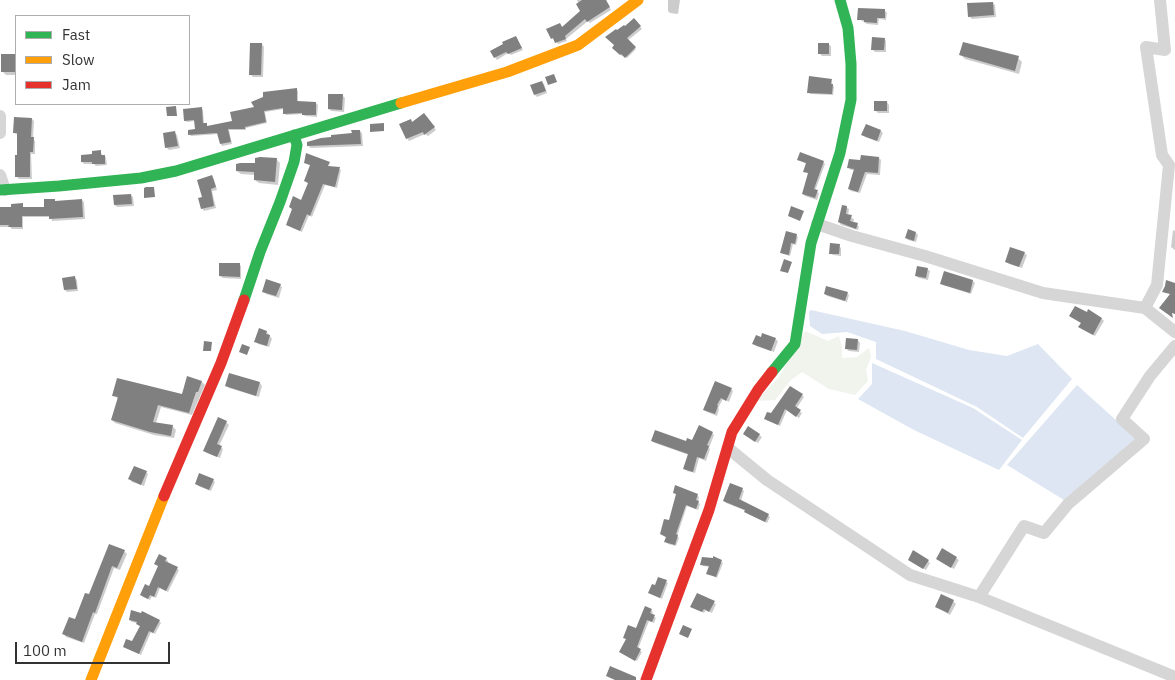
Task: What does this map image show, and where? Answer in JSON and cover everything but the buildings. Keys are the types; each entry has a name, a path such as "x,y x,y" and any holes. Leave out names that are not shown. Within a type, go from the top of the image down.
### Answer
{"street":[{"path":"0,175 3,190 141,178 176,171 507,72 578,45 638,0"},
{"path":"646,680 709,510 732,432 758,390 795,344 811,243 840,153 851,100 848,28 840,0"},
{"path":"1145,308 1157,285 1169,164 1162,155 1146,47 1165,50 1160,0"},
{"path":"0,116 0,133"},
{"path":"91,680 159,508 194,428 237,321 260,252 294,162 297,145 294,135"},
{"path":"817,224 1043,293 1145,308 1175,332"},
{"path":"978,597 1024,526 1044,533 1068,504 1144,439 1122,419 1150,376 1175,346"},
{"path":"728,448 767,480 910,576 978,597 1175,677"}],"shaded area":[{"path":"811,310 905,331 969,350 1007,356 1038,344 1072,379 1023,438 977,407 876,359 876,342 847,332 822,334 810,326 809,312"},
{"path":"805,331 828,341 839,336 842,358 857,357 869,348 871,357 866,370 868,381 855,395 829,389 802,372 791,380 775,400 756,401 779,377"},
{"path":"872,363 973,408 1022,440 999,470 914,430 858,399 872,384"},
{"path":"1077,385 1137,439 1064,500 1007,465"}],"traffic: fast":[{"path":"772,372 795,344 811,243 840,153 851,100 848,28 840,0"},
{"path":"0,190 141,178 176,171 401,103"},
{"path":"244,300 294,162 297,145 294,135"}],"traffic: slow":[{"path":"401,103 507,72 578,45 638,0"},
{"path":"91,680 164,496"}],"traffic: jam":[{"path":"164,496 221,363 244,300"},
{"path":"646,680 709,510 732,432 758,390 772,372"}]}
